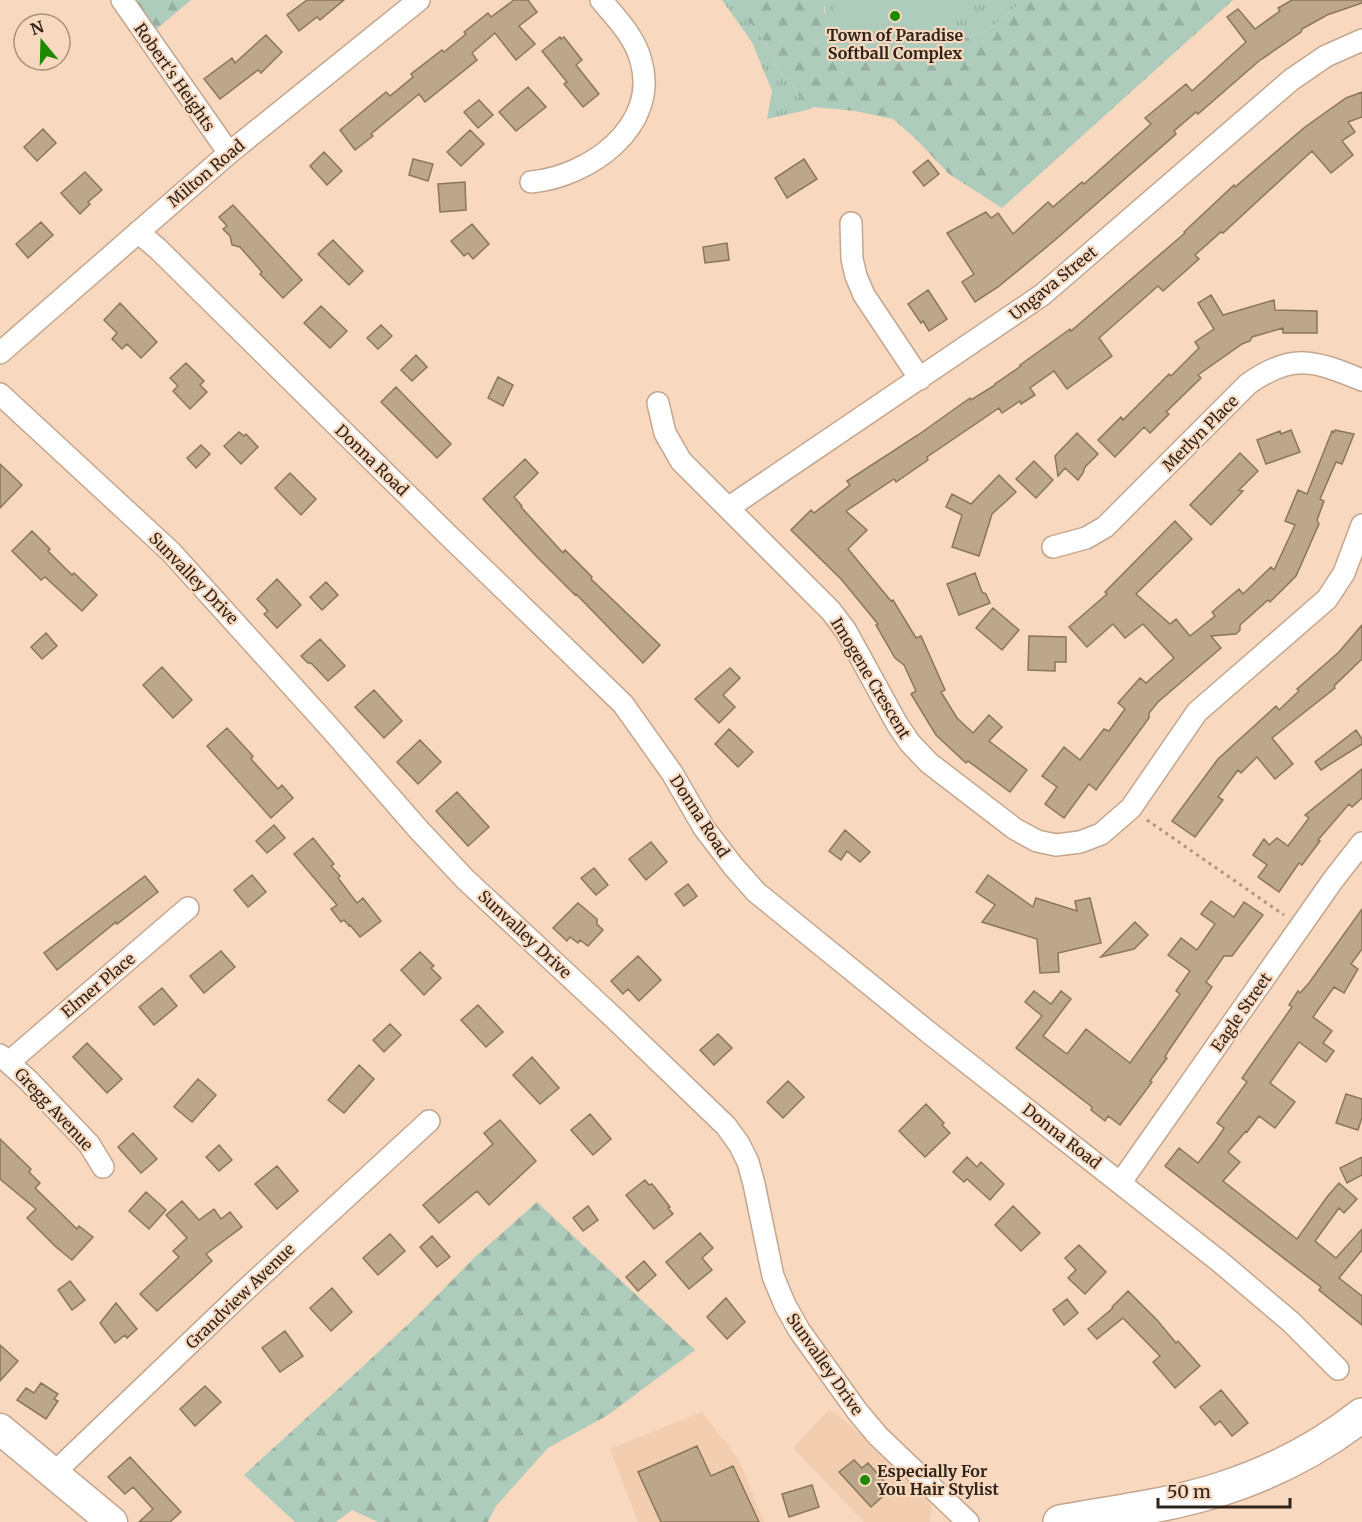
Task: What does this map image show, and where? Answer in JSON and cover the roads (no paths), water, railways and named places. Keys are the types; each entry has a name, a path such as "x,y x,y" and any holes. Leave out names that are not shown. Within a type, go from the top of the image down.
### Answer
{"main road":[{"path":"1060,1522 1178,1500 1221,1489 1302,1454 1362,1415"}],"street":[{"name":"Robert's Heights","path":"122,0 229,153"},
{"name":"Milton Road","path":"0,353 229,153 418,0"},
{"path":"531,182 569,174 591,163 629,129 638,112 644,81 642,63 627,31 602,0"},
{"name":"Ungava Street","path":"728,508 1042,295 1300,74 1326,57 1362,40"},
{"path":"851,223 852,259 864,295 920,379"},
{"name":"Donna Road","path":"138,232 623,704 672,772 704,828 756,892 932,1035 1121,1182 1267,1302 1338,1369"},
{"name":"Merlyn Place","path":"1053,547 1086,538 1105,527 1248,384 1270,370 1282,366 1323,364 1362,380"},
{"name":"Sunvalley Drive","path":"0,394 194,575 457,870 726,1126 739,1143 748,1162 773,1276 799,1330 857,1411 878,1436 968,1522"},
{"name":"Imogene Crescent","path":"658,403 665,433 681,461 831,610 860,657 883,702 910,743 929,763 1015,828 1036,841 1068,845 1080,842 1101,834 1131,808 1197,712 1327,599 1344,573 1362,525"},
{"name":"Eagle Street","path":"1121,1182 1333,880 1362,843"},
{"name":"Elmer Place","path":"4,1058 188,908"},
{"name":"Gregg Avenue","path":"4,1058 89,1144 103,1167"},
{"name":"Grandview Avenue","path":"54,1473 283,1254 429,1121"},
{"path":"0,1429 112,1522"}],"place":[{"name":"Town of Paradise Softball Complex","path":"895,16"},
{"name":"Especially For You Hair Stylist","path":"865,1480"}]}
